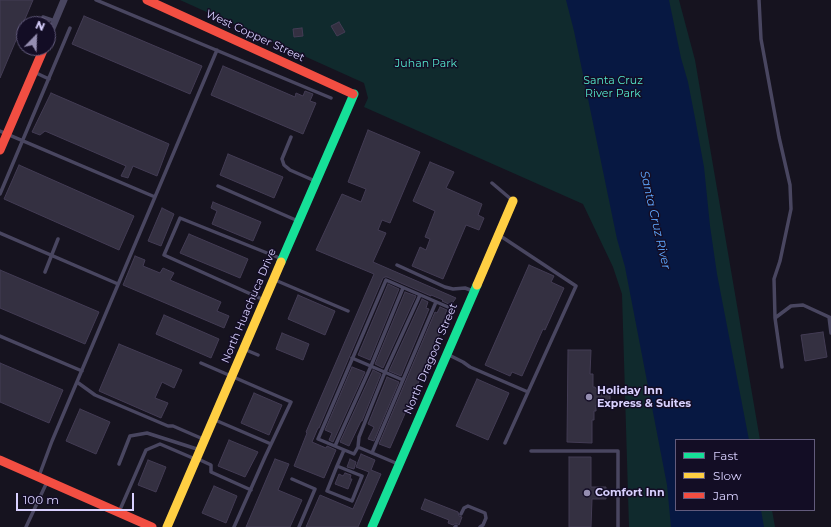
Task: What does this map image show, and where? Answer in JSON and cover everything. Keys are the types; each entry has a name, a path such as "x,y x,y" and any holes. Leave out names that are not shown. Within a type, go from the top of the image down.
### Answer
{"street":[{"path":"56,19 64,0"},
{"name":"West Copper Street","path":"147,0 354,94"},
{"path":"0,150 3,132 40,56"},
{"name":"North Huachuca Drive","path":"167,527 354,94"},
{"name":"North Dragoon Street","path":"372,527 513,201"},
{"path":"0,460 152,527"}],"lane":[{"path":"96,0 331,98"},
{"path":"759,0 761,39 779,137 790,185 791,209 780,261 774,279 776,318 782,367"},
{"path":"0,194 70,28"},
{"path":"38,477 217,50"},
{"path":"33,72 49,79"},
{"path":"3,132 155,197"},
{"path":"291,137 282,160 284,165 290,170 316,182"},
{"path":"492,183 513,201"},
{"path":"218,186 299,222"},
{"path":"265,300 164,255 177,224 180,218 282,260"},
{"path":"0,233 118,284"},
{"path":"498,234 576,286 505,443"},
{"path":"45,272 58,238"},
{"path":"397,265 445,287 465,288 474,292"},
{"path":"274,279 348,311"},
{"path":"420,295 359,437 358,447 354,454 318,439 386,280 448,307"},
{"path":"336,446 403,288"},
{"path":"372,453 436,302"},
{"path":"776,318 791,306 802,305 830,318 831,333"},
{"path":"0,336 82,371"},
{"path":"244,349 258,355"},
{"path":"447,354 470,367 528,392"},
{"path":"352,358 403,380"},
{"path":"201,363 291,402 234,527"},
{"path":"77,382 95,394 168,426 173,426 205,440"},
{"path":"214,420 272,444"},
{"path":"119,464 130,436 147,433 198,456 212,465 211,472 251,490"},
{"path":"119,513 146,450 160,444 198,456"},
{"path":"358,447 399,464"},
{"path":"338,466 362,476 352,501 327,491 344,450"},
{"path":"531,451 618,451 618,527"},
{"path":"292,479 315,489 299,527"},
{"path":"26,527 47,481"},
{"path":"461,514 464,508 468,506 485,513 486,518 483,525 480,527"}],"green space":[{"name":"Santa Cruz River Park","path":"180,0 679,0 695,60 760,439 675,439 675,511 772,511 775,527 629,527 622,294 613,267 583,204 364,107 368,98 364,83"}],"water":[{"name":"Santa Cruz River","path":"566,0 669,0 681,58 688,82 704,167 717,274 749,439 675,439 675,511 761,511 764,527 671,527 667,485 625,267 617,239 574,31"}],"building":[{"path":"0,0 33,0 26,16 16,16 16,40 0,78"},
{"path":"84,16 202,66 190,94 72,44"},
{"path":"339,22 345,32 337,36 331,26"},
{"path":"302,28 303,36 294,37 293,29"},
{"path":"223,66 295,97 296,93 303,96 305,91 313,94 310,101 316,103 303,134 211,95"},
{"path":"51,93 169,144 157,176 133,166 128,178 121,176 126,166 45,131 40,135 32,132"},
{"path":"368,130 420,152 390,223 382,220 378,230 386,233 373,262 456,298 451,305 442,301 443,300 387,277 383,278 312,442 326,448 327,446 336,450 324,478 294,466 307,433 306,432 374,274 316,250 342,194 361,202 366,189 348,182"},
{"path":"228,154 283,177 274,198 220,175"},
{"path":"430,162 454,172 446,188 482,204 478,215 484,218 479,230 466,225 443,279 412,266 420,247 426,250 430,239 425,237 435,211 413,201"},
{"path":"19,165 134,216 119,250 4,199"},
{"path":"213,202 261,222 253,241 212,224 217,211 211,208"},
{"path":"162,208 174,214 161,246 148,241"},
{"path":"189,234 248,259 240,278 180,253"},
{"path":"135,256 145,260 143,266 160,273 163,268 174,273 170,280 221,302 217,311 229,316 224,328 123,285"},
{"path":"529,265 554,276 551,282 564,288 545,330 543,329 522,376 512,372 510,376 485,365"},
{"path":"0,270 99,312 85,344 0,308"},
{"path":"388,284 399,289 370,360 358,355"},
{"path":"405,292 416,296 383,368 375,364"},
{"path":"298,295 335,311 325,335 288,319"},
{"path":"422,299 428,302 426,308 429,309 401,376 389,371"},
{"path":"440,307 447,310 445,314 448,315 390,448 379,444 435,312 437,313"},
{"path":"164,315 219,339 211,358 156,334"},
{"path":"823,332 827,357 805,361 801,335"},
{"path":"282,333 309,344 303,360 276,349"},
{"path":"119,344 182,370 174,388 162,382 155,398 168,403 161,418 99,391"},
{"name":"Holiday Inn Express & Suites","path":"568,350 591,350 590,374 593,374 593,387 596,389 610,389 610,405 596,405 596,411 594,411 594,420 592,420 592,443 567,442"},
{"path":"0,363 63,390 49,423 0,402"},
{"path":"352,367 365,372 333,442 329,440 332,433 325,430"},
{"path":"373,370 381,374 362,421 349,446 340,442"},
{"path":"387,377 399,382 374,441 368,439 374,427 368,424"},
{"path":"477,379 509,393 488,440 456,426"},
{"path":"254,393 282,405 269,435 241,423"},
{"path":"80,409 110,422 96,454 66,441"},
{"path":"229,440 258,452 245,477 218,466"},
{"path":"361,454 375,460 371,470 381,474 358,527 306,527 320,495 353,509 369,472 356,467"},
{"name":"Comfort Inn","path":"569,457 591,457 591,487 606,487 606,499 592,499 591,527 569,527"},
{"path":"275,459 289,464 278,490 302,500 290,527 246,527"},
{"path":"350,459 356,462 354,469 347,467"},
{"path":"148,460 166,467 156,492 138,485"},
{"path":"345,473 351,475 350,479 352,479 348,489 335,484 339,474 343,476"},
{"path":"214,486 237,496 226,523 202,513"},
{"path":"425,499 458,512 459,516 462,517 459,525 456,523 453,525 448,523 449,520 421,509"}],"traffic: fast":[{"path":"281,262 353,94"},
{"path":"372,527 477,285"}],"traffic: slow":[{"path":"477,285 513,201"},
{"path":"167,527 281,262"}],"traffic: jam":[{"path":"147,0 353,94"},
{"path":"0,150 41,56"},
{"path":"0,460 152,527"}],"place":[{"name":"Holiday Inn Express & Suites","path":"589,397"},
{"name":"Comfort Inn","path":"587,493"}],"park label":[{"name":"Juhan Park","path":"426,64"}]}
